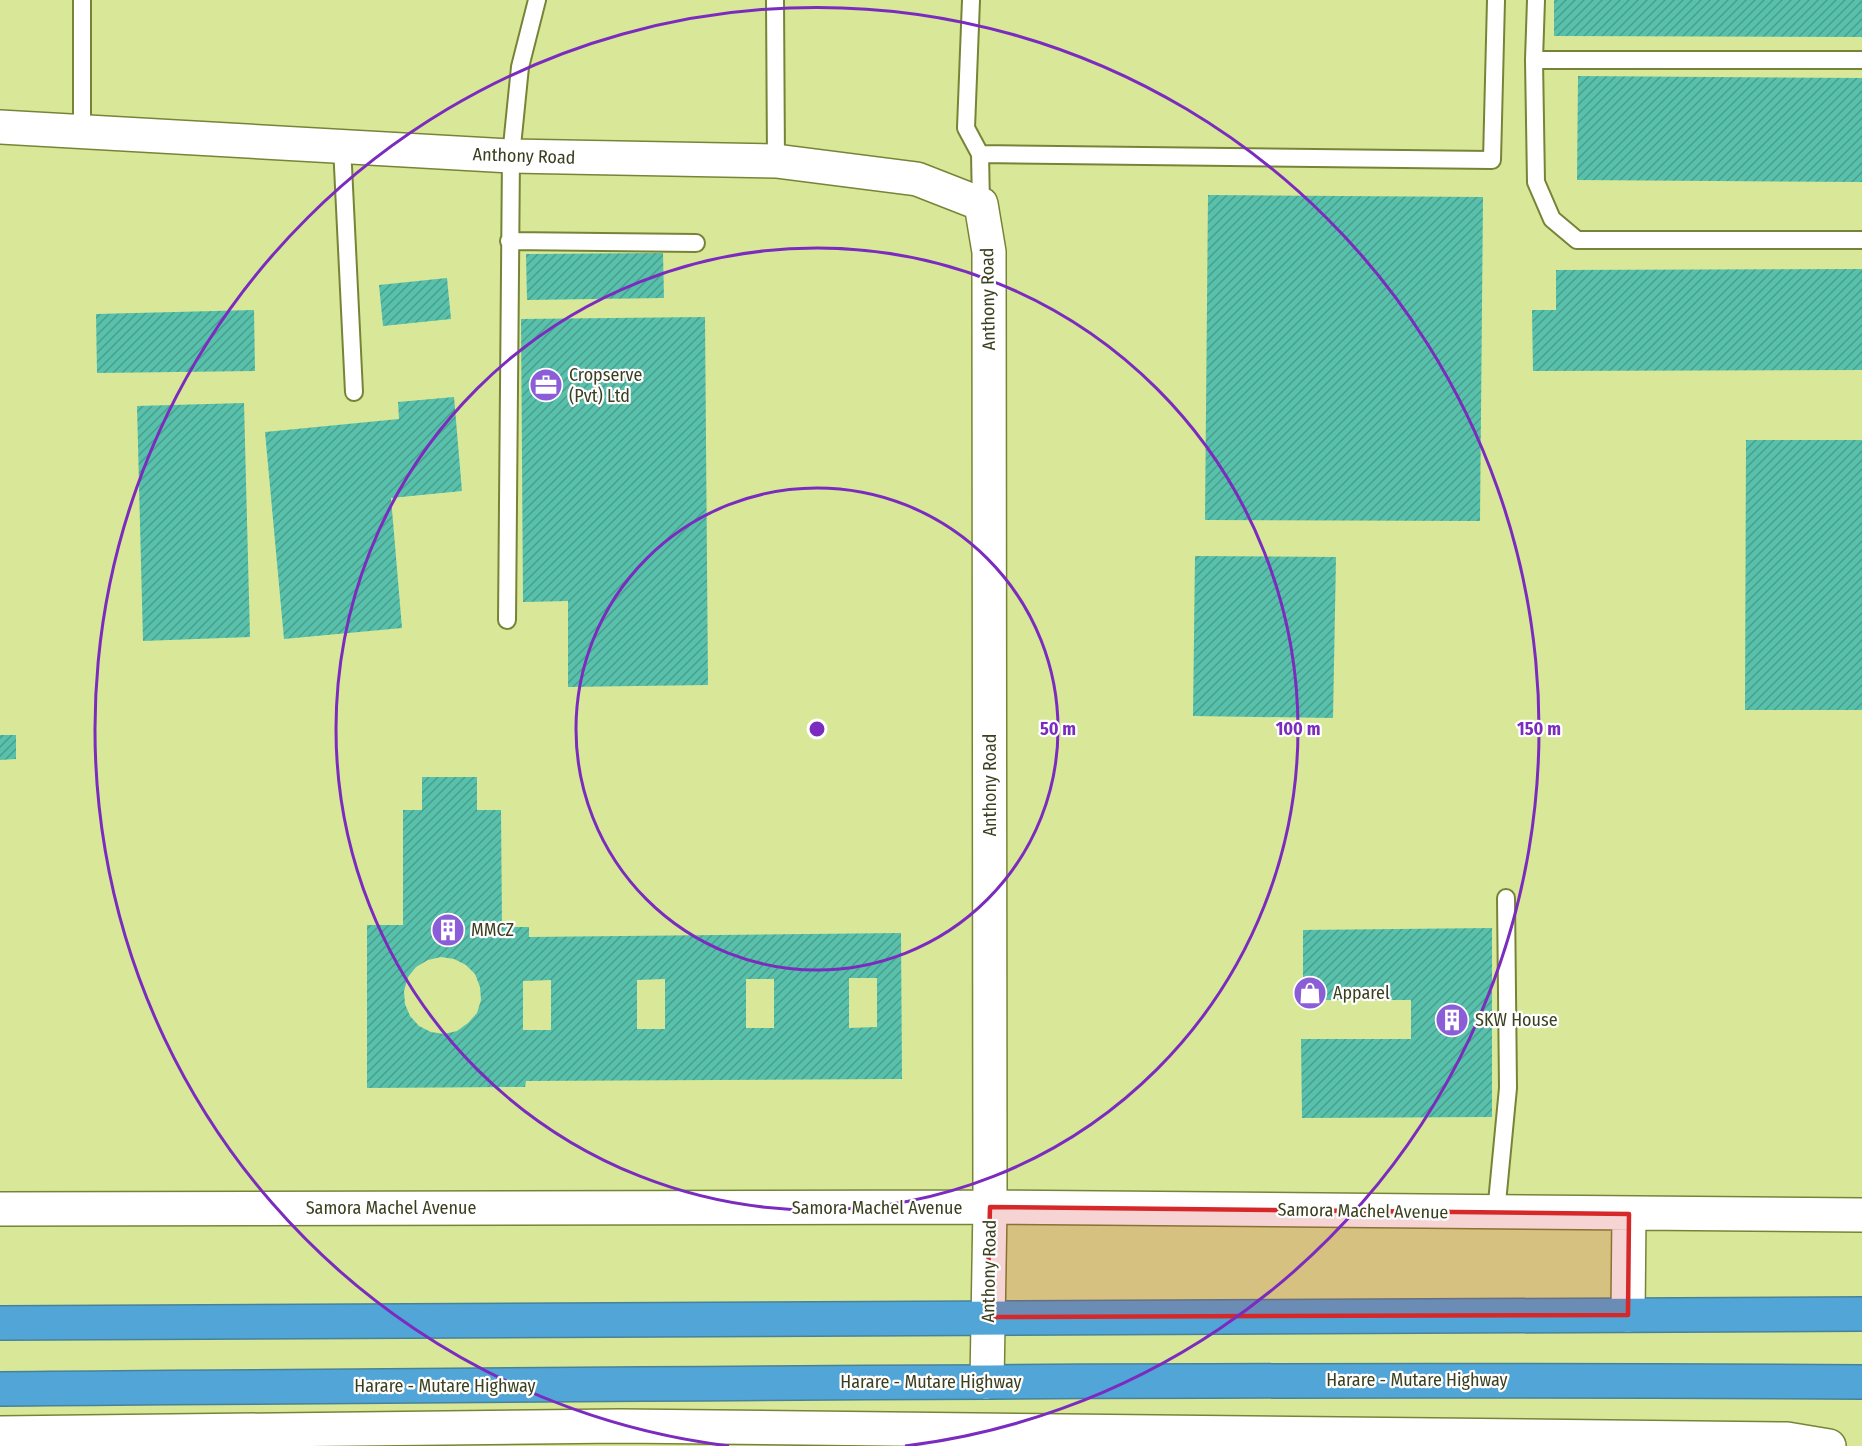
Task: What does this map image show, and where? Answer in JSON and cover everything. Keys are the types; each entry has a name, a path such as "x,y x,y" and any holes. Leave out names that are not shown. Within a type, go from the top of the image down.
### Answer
{"highway":[{"path":"0,1323 1862,1314"},
{"name":"Harare - Mutare Highway","path":"0,1389 987,1382 1555,1380 1862,1382"}],"street":[{"name":"Anthony Road","path":"0,127 511,156 776,161 917,179 981,204 989,252 990,1207 987,1382"},
{"name":"Samora Machel Avenue","path":"0,1209 990,1207 1862,1215"},
{"path":"1628,1315 1629,1214"},
{"path":"0,1432 632,1426 1787,1439 1829,1446"}],"lane":[{"path":"82,0 82,131"},
{"path":"507,620 511,156 520,67 537,0"},
{"path":"775,0 776,161"},
{"path":"971,0 966,128 980,154 981,204"},
{"path":"980,154 1492,160 1496,0"},
{"path":"1536,0 1534,60 1536,182 1552,219 1577,240 1862,240"},
{"path":"1534,60 1862,60"},
{"path":"342,146 354,392"},
{"path":"509,242 696,243"},
{"path":"1496,1213 1508,1088 1506,898"}],"highlighted area":[{"path":"990,1207 1629,1214 1628,1315 987,1317"}],"building":[{"path":"1554,0 1862,0 1862,37 1554,36"},
{"path":"1578,76 1862,78 1862,182 1577,180"},
{"path":"1208,195 1483,197 1480,521 1205,520"},
{"path":"663,253 664,298 527,300 526,254"},
{"path":"1862,269 1862,370 1533,371 1532,310 1556,310 1556,270"},
{"path":"447,278 451,319 383,326 379,285"},
{"path":"254,310 255,371 97,373 96,314"},
{"path":"705,317 708,685 568,687 568,601 523,602 521,319"},
{"path":"454,397 462,491 391,498 402,628 284,639 265,432 399,419 398,402"},
{"path":"244,403 250,637 143,641 137,406"},
{"path":"1746,440 1862,440 1862,710 1745,710"},
{"path":"1195,556 1336,557 1333,718 1193,716"},
{"path":"0,735 16,735 16,759 0,760"},
{"name":"MMCZ","path":"422,777 477,777 477,810 501,810 502,927 529,927 529,937 901,933 902,1079 526,1081 525,1087 367,1088 367,925 403,925 403,810 422,810","holes":["441,957 454,959 466,965 475,974 480,987 481,1000 477,1013 457,1031 444,1034 431,1032 419,1026 410,1016 405,1004 404,991 408,977 416,967 428,960","849,978 877,978 877,1027 849,1028","665,979 665,1029 637,1029 637,980","746,979 774,979 774,1028 746,1028","551,980 551,1030 523,1030 523,981"]},
{"name":"SKW House","path":"1492,928 1492,1117 1302,1118 1301,1039 1411,1039 1411,1000 1303,1000 1303,930"}],"place":[{"name":"Cropserve (Pvt) Ltd","path":"546,385"},
{"name":"MMCZ","path":"448,930"},
{"name":"Apparel","path":"1310,993"},
{"name":"SKW House","path":"1452,1020"}]}
